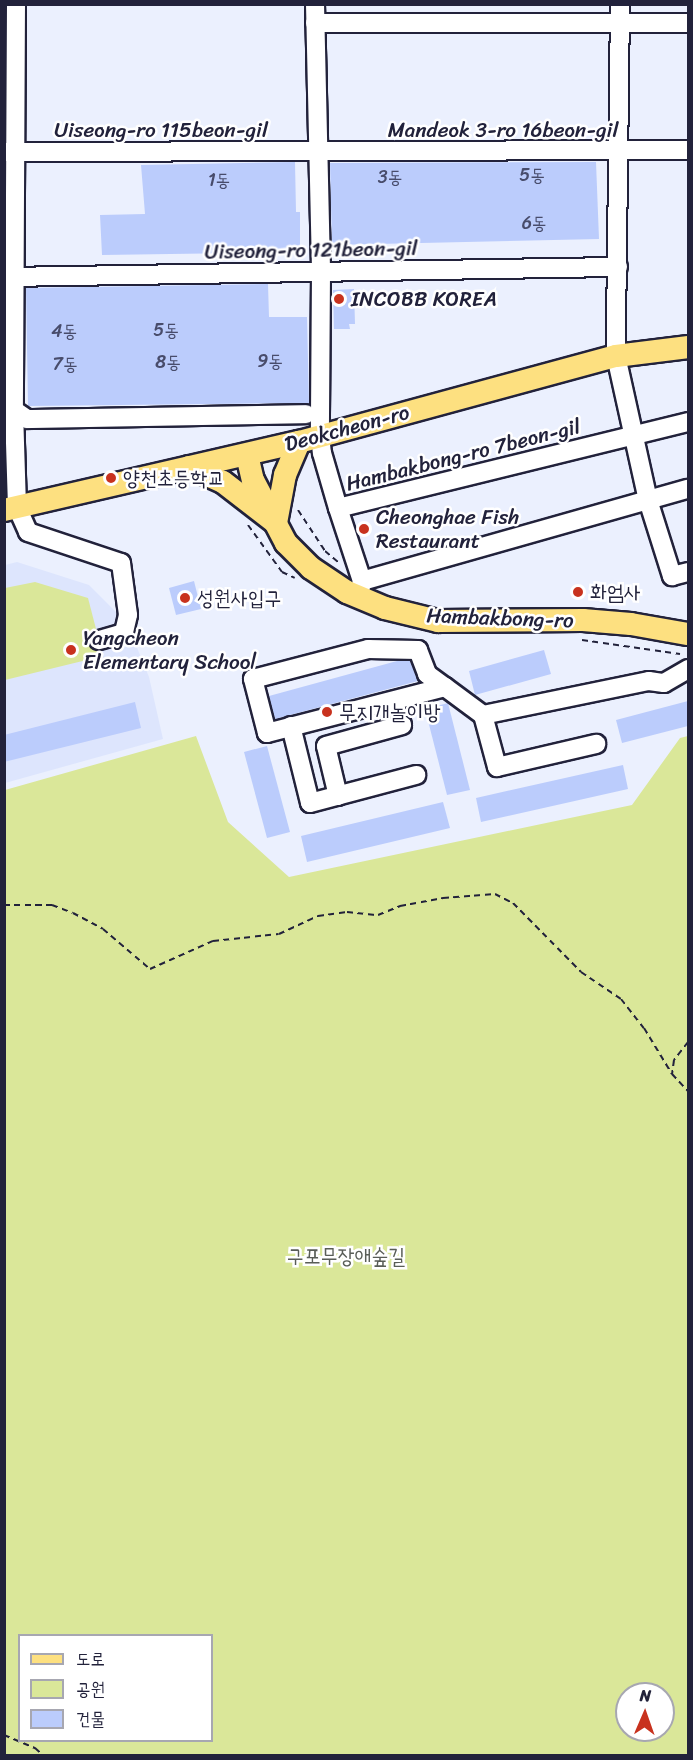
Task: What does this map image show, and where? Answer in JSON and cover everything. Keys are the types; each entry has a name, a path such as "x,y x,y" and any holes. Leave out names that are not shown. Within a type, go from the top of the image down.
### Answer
{"main road":[{"name":"Deokcheon-ro","path":"11,508 247,455 616,356 688,347"},
{"path":"189,467 223,482 276,523 285,475 309,438"},
{"name":"Hambakbong-ro","path":"247,455 253,480 286,543 311,568 361,589 385,608 438,621 583,620 631,624 688,634"}],"street":[{"path":"16,4 10,28 11,508 28,532 121,563 128,615 124,633 99,640"},
{"path":"620,4 616,356 636,436 648,500 672,576 688,572"},
{"path":"338,508 322,453 309,438 321,273 315,14 688,24"},
{"name":"Mandeok 3-ro 16beon-gil","path":"318,153 688,150"},
{"name":"Uiseong-ro 115beon-gil","path":"11,152 318,153"},
{"name":"Uiseong-ro 121beon-gil","path":"11,277 618,267"},
{"path":"9,407 27,419 306,414"},
{"name":"Hambakbong-ro 7beon-gil","path":"361,589 338,508 688,422"},
{"path":"361,589 688,489"},
{"path":"445,687 267,733 253,680 368,650 418,650 427,674 445,687 483,715 496,767 596,744"},
{"path":"483,715 650,681 664,683 688,669"},
{"path":"338,796 326,746 402,725"},
{"path":"291,726 310,803 416,775"}],"path":[{"path":"296,506 325,551 361,589"},
{"path":"4,906 52,905 73,913 103,928 150,969 173,962 213,941 279,934 318,916 347,912 378,915 400,906 443,898 495,894 513,903 581,972 621,999 644,1028 672,1074 688,1091"},
{"path":"672,1074 674,1060 688,1042"},
{"path":"4,1735 18,1741"},
{"path":"21,1742 44,1755"}],"shaded area":[{"name":"Yangcheon Elementary School","path":"17,562 89,585 127,623 149,677 163,739 5,783 5,565"}],"green space":[{"path":"35,582 88,598 103,656 5,680 5,588"},
{"name":"구포무장애숲길","path":"196,736 228,822 289,877 632,805 680,738 688,736 688,1755 5,1755 5,790"}],"building":[{"path":"295,162 296,212 300,212 300,252 102,255 100,215 145,214 141,165"},
{"path":"596,162 599,239 332,245 330,163"},
{"path":"268,284 269,317 307,317 309,403 28,406 26,288"},
{"path":"354,289 355,324 349,324 350,329 334,329 333,290"},
{"name":"성원사입구","path":"194,581 201,609 176,615 169,588"},
{"path":"544,650 551,674 475,695 469,671"},
{"path":"397,661 410,661 418,681 275,719 269,696"},
{"path":"688,701 688,726 622,743 616,720"},
{"path":"135,702 141,728 4,762 4,735"},
{"path":"448,703 470,790 447,795 425,709"},
{"path":"267,746 290,832 267,838 244,752"},
{"path":"623,765 628,789 481,822 476,798"},
{"path":"443,802 450,828 307,862 301,836"}],"place":[{"name":"INCOBB KOREA","path":"339,299"},
{"name":"양천초등학교","path":"111,478"},
{"name":"Cheonghae Fish Restaurant","path":"364,529"},
{"name":"화엄사","path":"578,592"},
{"name":"성원사입구","path":"185,598"},
{"name":"Yangcheon Elementary School","path":"71,650"},
{"name":"무지개놀이방","path":"327,712"}]}
